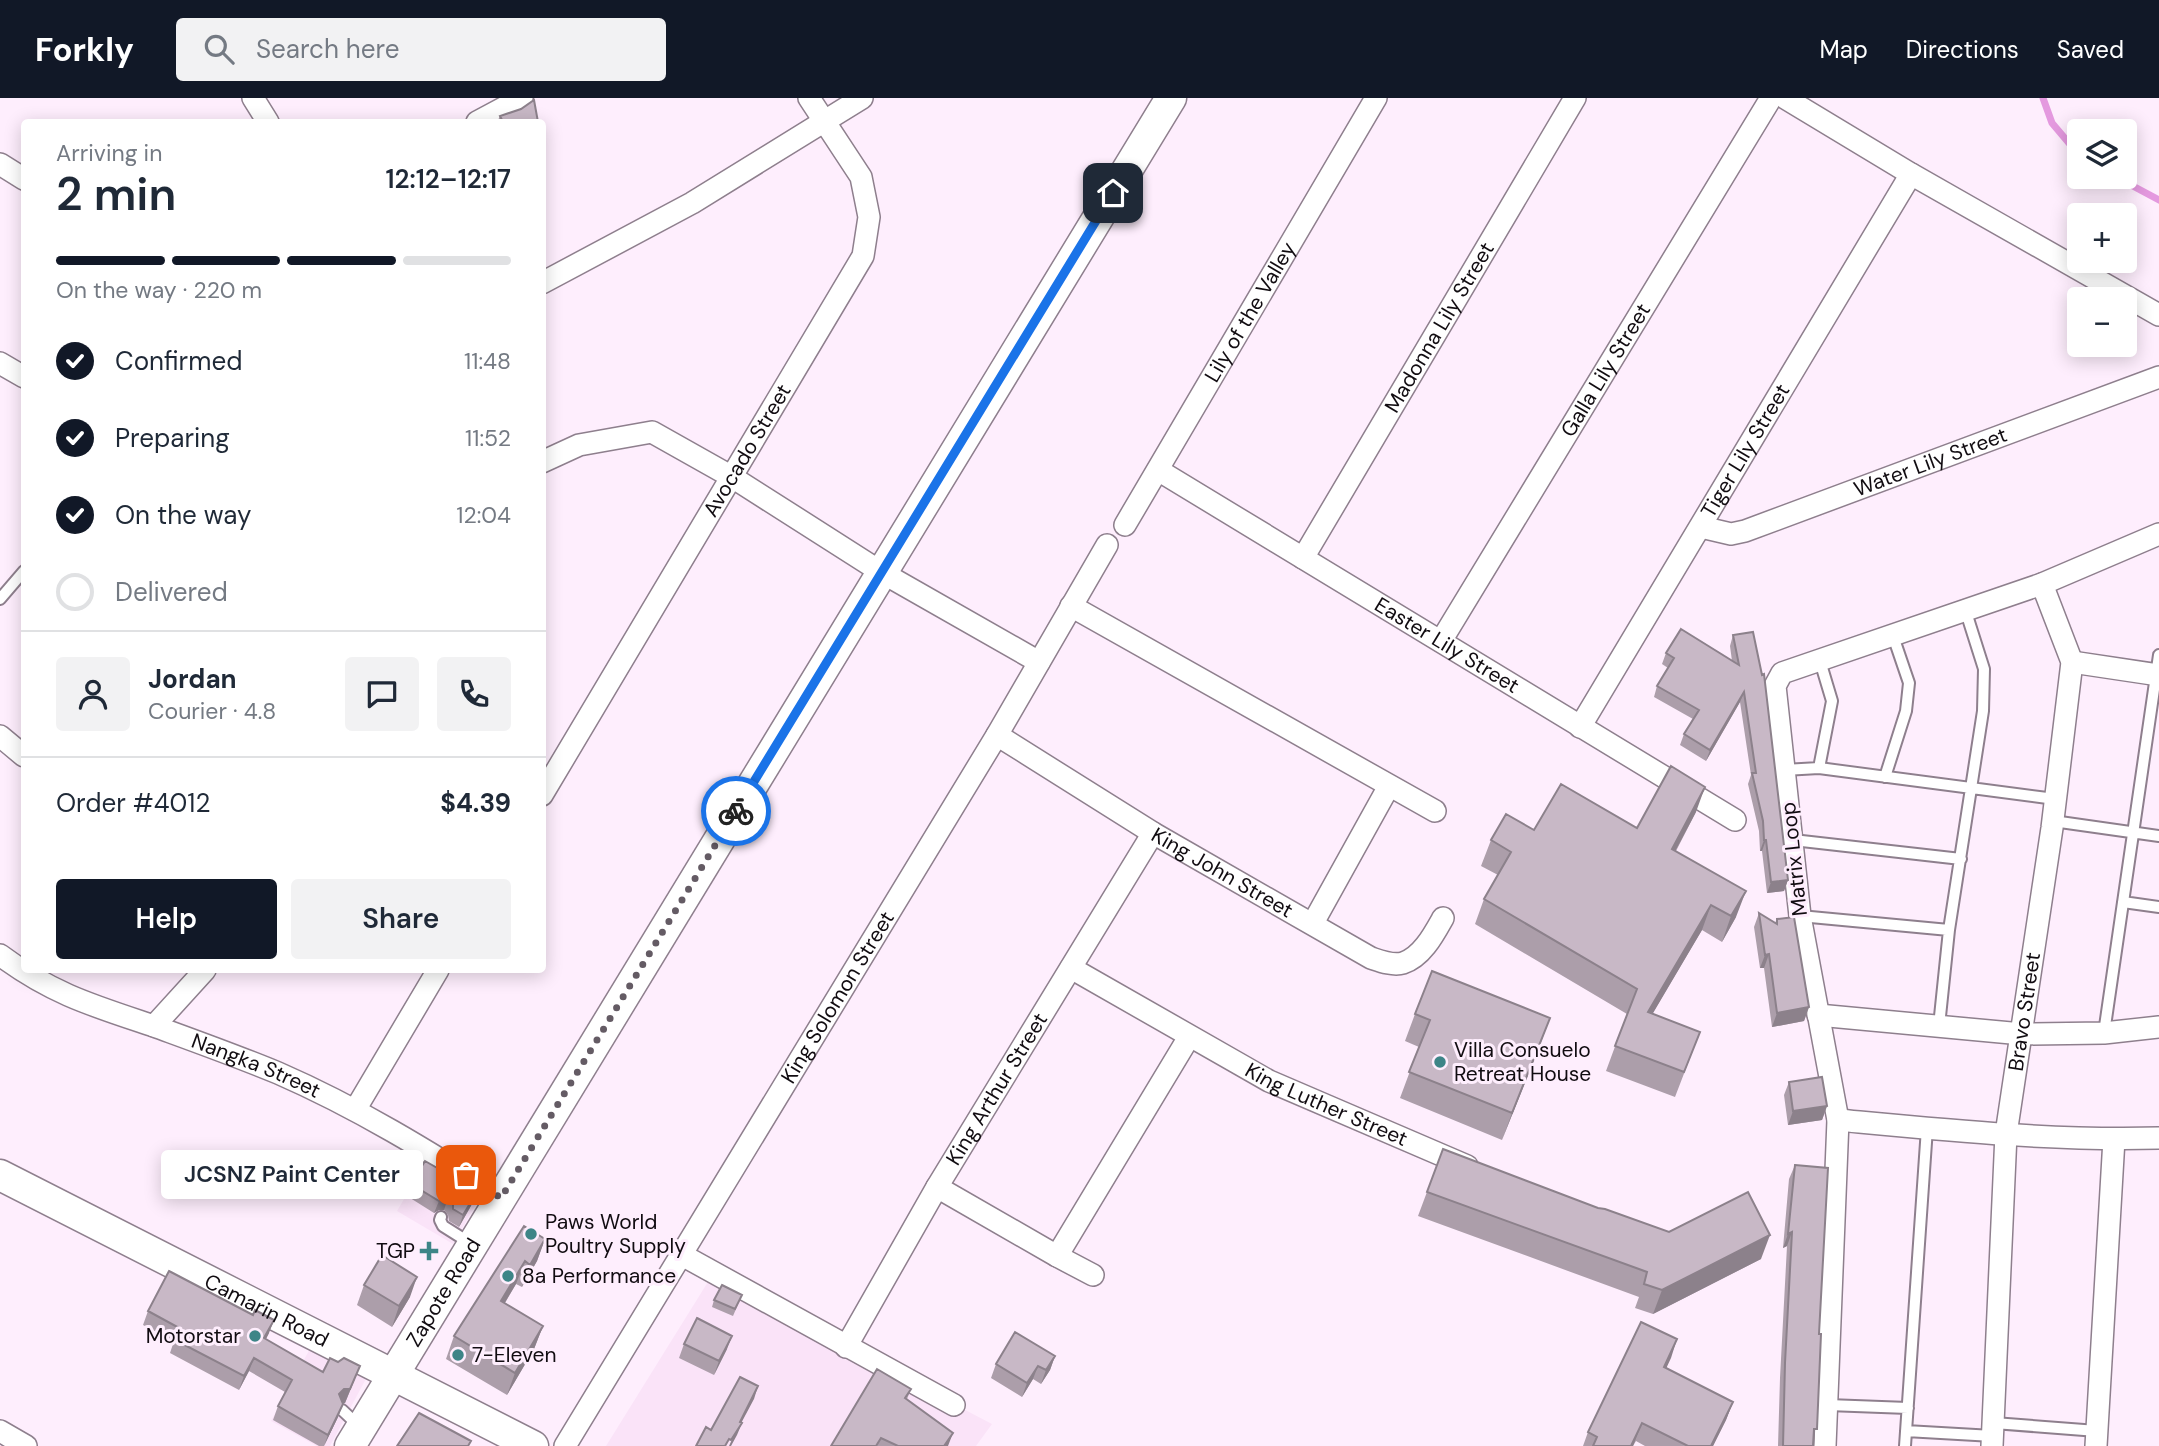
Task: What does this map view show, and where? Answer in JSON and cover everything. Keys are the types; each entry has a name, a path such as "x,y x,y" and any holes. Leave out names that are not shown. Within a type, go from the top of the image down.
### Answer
{"main road":[{"name":"Zapote Road","path":"351,1428 393,1375 1171,98"},
{"name":"Camarin Road","path":"0,1175 338,1352 393,1375 533,1446"}],"street":[{"path":"253,98 266,119"},
{"path":"483,119 522,98"},
{"name":"Avocado Street","path":"546,788 863,256 869,217 861,177 809,98"},
{"path":"546,281 692,203 862,98"},
{"name":"Lily of the Valley","path":"1125,525 1376,98"},
{"name":"Madonna Lily Street","path":"1303,558 1575,98"},
{"name":"Galla Lily Street","path":"1441,641 1771,98"},
{"path":"1785,98 1911,174 2159,315"},
{"path":"0,164 21,177"},
{"name":"Tiger Lily Street","path":"1580,727 1911,174"},
{"path":"0,363 21,375"},
{"name":"Water Lily Street","path":"1701,527 1731,534 1745,531 2159,377"},
{"path":"546,460 579,445 652,432 732,477 881,572 1039,662"},
{"name":"Easter Lily Street","path":"1157,470 1735,820"},
{"name":"Matrix Loop","path":"1825,1446 1838,1120 1800,916 1775,686 1782,673 2042,584 2159,534"},
{"name":"King Solomon Street","path":"565,1446 997,735 1107,545"},
{"name":"Bravo Street","path":"1993,1435 2006,1134 2053,821 2072,662 2042,584"},
{"path":"1071,606 1435,811"},
{"path":"2072,662 2158,668"},
{"name":"King John Street","path":"997,735 1153,833 1371,958 1403,963 1418,954 1444,918"},
{"path":"0,736 21,754"},
{"path":"1313,923 1389,786"},
{"name":"King Arthur Street","path":"846,1347 937,1187 1153,833"},
{"name":"Nangka Street","path":"0,956 21,970"},
{"name":"King Luther Street","path":"1070,968 1269,1082 1482,1172"},
{"name":"Nangka Street","path":"26,973 73,999 154,1026 278,1073 355,1110 463,1179 501,1198"},
{"path":"154,1026 202,973"},
{"path":"355,1110 436,973"},
{"path":"1818,1014 2022,1034 2104,1033 2159,1027"},
{"path":"1057,1256 1189,1037"},
{"path":"1838,1120 2006,1134 2113,1139 2159,1138"},
{"path":"2097,1438 2113,1139"},
{"path":"937,1187 1093,1275"},
{"path":"682,1255 954,1405"},
{"path":"0,1431 26,1446"}],"lane":[{"path":"0,598 21,574"},
{"path":"1939,1026 1949,930 1983,711 1984,669 1965,609"},
{"path":"1885,777 1906,711 1909,683 1893,636"},
{"path":"1819,768 1832,701 1820,661"},
{"path":"2104,1033 2158,668"},
{"path":"2145,755 2159,757"},
{"path":"1784,770 1819,768 2055,799"},
{"path":"2053,821 2159,836"},
{"path":"1793,840 1961,859"},
{"path":"2123,902 2159,907"},
{"path":"1800,916 1949,930"},
{"path":"1905,1446 1927,1128"},
{"path":"441,1217 443,1226 473,1245"},
{"path":"1828,1405 1908,1408"},
{"path":"1906,1431 2097,1438"}],"shaded area":[{"path":"425,1163 481,1196 453,1244 397,1211"},
{"path":"711,1277 992,1424 976,1446 606,1446"},
{"path":"312,1345 368,1375 330,1446 317,1446 271,1421"}],"building":[{"path":"534,100 537,119 502,119 500,116 521,109"},
{"path":"1681,629 1739,665 1733,635 1753,632 1762,675 1764,674 1788,880 1771,882 1763,821 1752,773 1756,773 1744,692 1710,750 1684,734 1699,710 1657,686 1674,658 1666,653"},
{"path":"1671,766 1705,787 1672,849 1746,891 1731,916 1711,905 1648,1012 1700,1032 1684,1072 1615,1046 1637,989 1484,899 1511,852 1491,840 1506,814 1534,830 1561,784 1637,828"},
{"path":"1759,913 1777,924 1777,919 1794,917 1809,1007 1777,1013 1769,954 1765,955"},
{"path":"1432,971 1550,1018 1512,1113 1409,1072 1430,1020 1415,1014"},
{"path":"1822,1077 1827,1106 1793,1111 1789,1082"},
{"path":"1443,1149 1669,1232 1748,1192 1770,1235 1662,1290 1644,1284 1647,1272 1427,1192"},
{"path":"425,1161 453,1177 455,1188 460,1189 466,1185 477,1192 463,1215 453,1209 453,1203 448,1198 439,1201 411,1184"},
{"path":"1795,1165 1828,1168 1817,1429 1814,1429 1813,1446 1783,1446 1792,1232 1788,1234"},
{"path":"524,1226 545,1239 530,1265 525,1261 501,1301 543,1326 515,1373 454,1336"},
{"path":"382,1255 417,1277 399,1306 364,1285"},
{"path":"169,1271 253,1315 255,1310 274,1320 264,1338 323,1372 330,1358 338,1362 344,1358 360,1366 350,1389 344,1389 339,1394 343,1404 328,1435 278,1406 292,1380 254,1358 244,1376 175,1340 181,1329 148,1311"},
{"path":"722,1285 742,1295 735,1309 714,1300"},
{"path":"697,1318 732,1336 719,1361 684,1344"},
{"path":"1641,1322 1677,1339 1664,1367 1733,1402 1711,1446 1688,1446 1642,1423 1631,1446 1593,1446 1597,1437 1588,1432"},
{"path":"1015,1332 1055,1356 1046,1370 1038,1366 1027,1383 996,1364"},
{"path":"877,1369 911,1389 905,1398 953,1433 944,1446 898,1446 881,1438 876,1446 831,1446"},
{"path":"740,1377 758,1386 740,1422 742,1423 725,1446 696,1446 706,1427 711,1430"},
{"path":"419,1413 471,1441 468,1446 397,1446"}],"waterway":[{"path":"2043,98 2052,123 2067,141"},
{"path":"2137,188 2159,200"}],"way so far":[{"path":"466,1175 501,1198 736,811"}],"place":[{"name":"Villa Consuelo Retreat House","path":"1440,1062"},
{"name":"JCSNZ Paint Center","path":"466,1175"},
{"name":"Paws World Poultry Supply","path":"531,1234"},
{"name":"TGP","path":"429,1251"},
{"name":"8a Performance","path":"508,1276"},
{"name":"Motorstar","path":"255,1336"},
{"name":"7-Eleven","path":"458,1355"}],"route":[{"path":"736,811 1113,193"}]}
